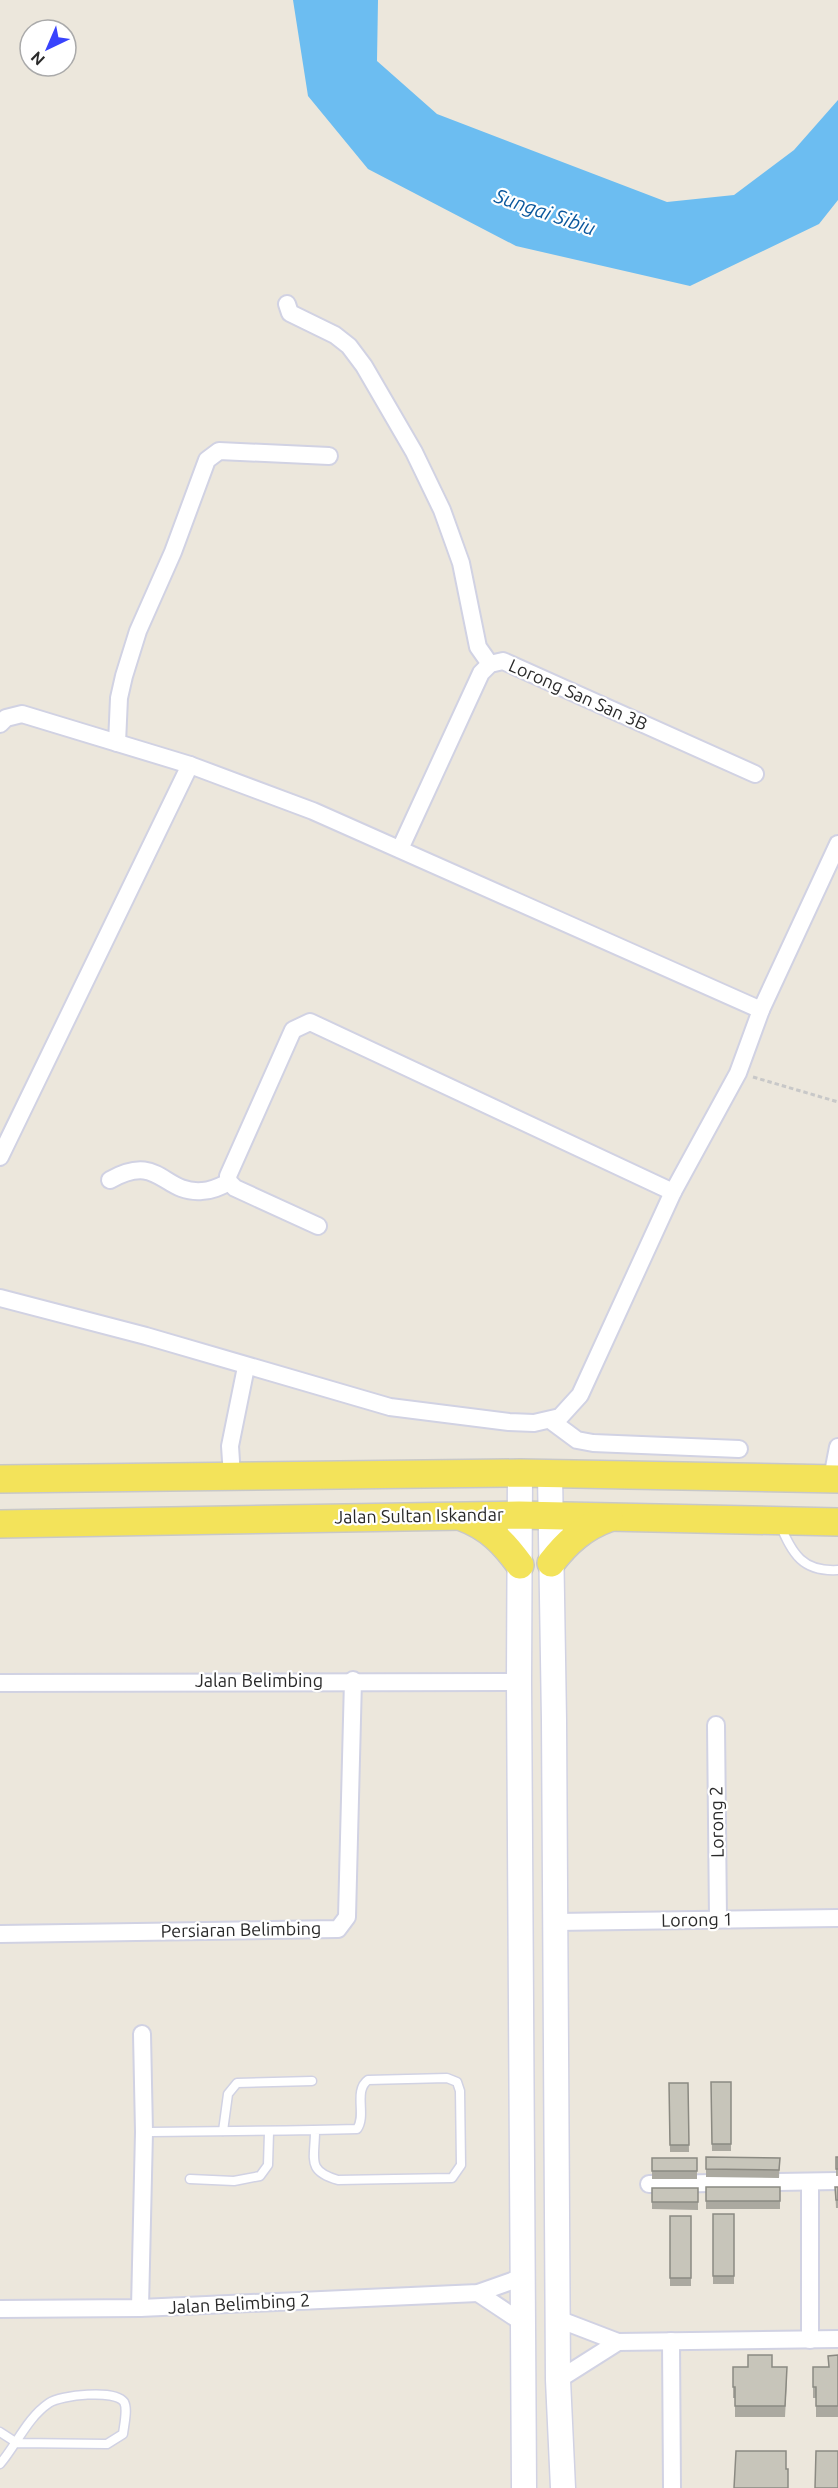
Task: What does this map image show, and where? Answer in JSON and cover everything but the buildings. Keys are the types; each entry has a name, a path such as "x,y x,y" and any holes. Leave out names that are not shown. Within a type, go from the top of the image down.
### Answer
{"main road":[{"path":"0,1479 520,1473 835,1479"},
{"name":"Jalan Sultan Iskandar","path":"0,1524 519,1515 838,1522"},
{"path":"458,1516 477,1522 493,1533 520,1565"},
{"path":"551,1563 564,1546 579,1533 597,1522 616,1516"}],"street":[{"path":"287,304 290,313 335,335 349,346 364,366 414,452 442,510 461,563 478,647 490,664"},
{"path":"117,743 119,698 131,653 138,631 173,552 207,460 219,451 329,456"},
{"name":"Lorong San San 3B","path":"400,849 481,674 490,664 503,661 755,774"},
{"path":"0,724 6,718 22,714 190,765 313,811 761,1010"},
{"path":"0,1157 190,765"},
{"path":"0,1298 146,1336 390,1407 509,1422 550,1420 560,1417 580,1395 673,1192 738,1073 761,1010 838,844"},
{"path":"318,1226 235,1188 229,1182 228,1176 293,1030 310,1022 673,1192"},
{"path":"111,1180 134,1169 145,1169 188,1189 201,1191 229,1182"},
{"path":"232,1476 230,1446 246,1366"},
{"path":"550,1420 577,1440 593,1443 739,1449"},
{"path":"835,1479 838,1447"},
{"path":"520,1473 519,1682 524,2488"},
{"path":"550,1474 556,1922 558,2380 563,2488"},
{"name":"Jalan Belimbing","path":"0,1683 353,1680 519,1682"},
{"name":"Persiaran Belimbing","path":"0,1934 338,1929 347,1917 353,1680"},
{"name":"Lorong 2","path":"716,1725 718,1919"},
{"name":"Lorong 1","path":"556,1922 838,1918"},
{"path":"140,2308 144,2132 142,2034"},
{"path":"649,2184 838,2181"},
{"path":"810,2182 810,2340"},
{"name":"Jalan Belimbing 2","path":"0,2309 140,2308 478,2293 523,2277"},
{"path":"478,2293 523,2323"},
{"path":"558,2319 618,2342 838,2339"},
{"path":"671,2341 672,2488"},
{"path":"558,2380 618,2342"}],"lane":[{"path":"778,1520 792,1552 798,1558 818,1568 838,1570"},
{"path":"144,2132 357,2129 361,2120 361,2091 363,2084 368,2080 447,2078 457,2082 460,2091 461,2165 452,2178 338,2180 321,2175 315,2168 315,2131"},
{"path":"223,2131 228,2094 237,2083 312,2082"},
{"path":"190,2180 234,2181 260,2176 268,2165 269,2132"},
{"path":"0,2432 17,2443 106,2444 123,2434 125,2406 122,2399 112,2394 65,2396 50,2402 29,2421 17,2443 0,2464"}],"path":[{"path":"738,1073 838,1102"}],"water":[{"name":"Sungai Sibiu","path":"293,0 378,0 377,61 437,114 667,202 734,195 794,150 838,100 838,200 819,224 690,286 516,246 368,169 308,96"}]}
